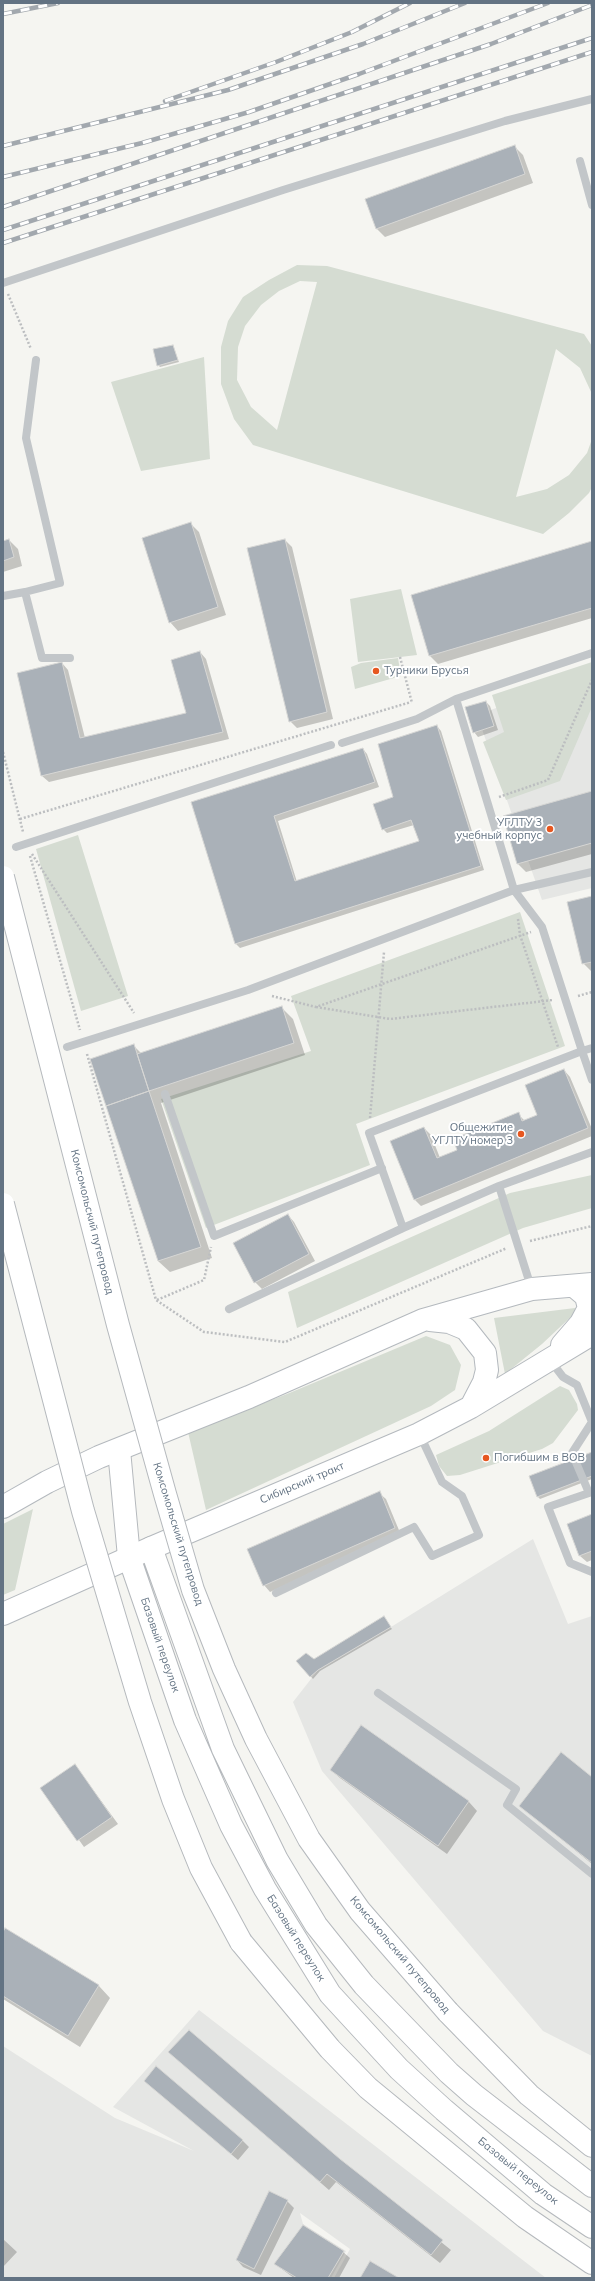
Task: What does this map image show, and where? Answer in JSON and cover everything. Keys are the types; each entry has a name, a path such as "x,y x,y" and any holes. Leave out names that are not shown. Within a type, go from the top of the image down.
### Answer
{"main road":[{"name":"Комсомольский путепровод","path":"3,877 116,1317 193,1590 218,1654 256,1738 309,1839 360,1911 448,2012 529,2095 592,2146"},
{"path":"3,1204 83,1511 140,1702 173,1799 200,1868 241,1942 330,2049 368,2088 525,2216 592,2263"},
{"path":"3,1507 47,1482 118,1450 249,1397 423,1320 532,1289 583,1285 589,1308 581,1323 549,1359"},
{"path":"423,1320 449,1322 466,1329 485,1353 487,1370 484,1382 471,1407"},
{"name":"Сибирский тракт","path":"3,1614 129,1557 419,1434 471,1407 592,1334"},
{"path":"118,1450 129,1557"},
{"path":"151,1548 224,1749 278,1860 316,1925 364,1985 449,2073 490,2108 592,2186"},
{"name":"Базовый переулок","path":"129,1557 185,1720 231,1825 265,1889 330,1994 399,2069 444,2110 543,2194 592,2227"}],"lane":[{"path":"3,283 283,190 497,123 592,99"},
{"path":"580,161 592,205"},
{"path":"3,596 60,583 26,438 36,360"},
{"path":"25,592 42,658 70,658"},
{"path":"342,743 416,719 456,699 592,653"},
{"path":"456,699 514,890 542,928 592,1080"},
{"path":"16,847 331,745"},
{"path":"67,1047 248,990 514,890 592,872"},
{"path":"403,1228 369,1133 592,1048"},
{"path":"165,1094 214,1236 382,1168"},
{"path":"229,1309 403,1228 499,1186 592,1152"},
{"path":"499,1186 532,1289"},
{"path":"549,1359 563,1377 577,1384 592,1422 572,1453 591,1493 548,1508 570,1563 592,1572"},
{"path":"276,1593 414,1527 432,1556 480,1535 462,1496 442,1482 419,1434"},
{"path":"378,1693 516,1789 507,1806 592,1874"}],"path":[{"path":"3,283 36,360"},
{"path":"400,657 416,719"},
{"path":"488,801 548,780 592,680"},
{"path":"20,819 412,702"},
{"path":"3,752 26,845 84,1042 156,1300 204,1332 285,1342 517,1244 592,1226"},
{"path":"26,845 141,1024"},
{"path":"514,890 520,935 562,1059"},
{"path":"316,1007 542,928"},
{"path":"369,1133 379,1017 380,984 385,938"},
{"path":"248,990 316,1007 390,1019 565,999 592,992"},
{"path":"156,1300 204,1280 214,1236"}],"shaded area":[{"path":"297,265 327,266 584,334 592,346 592,394 580,368 556,349 516,497 547,489 569,475 587,453 592,439 592,487 589,493 569,513 543,534 253,445 234,419 221,384 221,347 228,321 243,297 269,280","holes":["300,281 317,282 277,430 251,407 237,380 238,347 245,326 261,305 279,291"]},
{"path":"204,357 210,459 141,471 111,382"},
{"path":"401,589 417,655 358,662 350,599"},
{"name":"Турники Брусья","path":"398,658 401,676 355,689 351,667 361,663"},
{"path":"592,662 592,707 560,781 506,800 483,742 504,732 492,695"},
{"path":"592,673 592,888 542,900 477,715"},
{"path":"78,835 128,996 81,1011 36,849"},
{"path":"520,912 565,1046 356,1124 370,1165 206,1228 161,1099 311,1051 291,996"},
{"path":"592,1175 592,1208 523,1228 297,1328 288,1292 510,1193"},
{"path":"575,1308 575,1313 542,1344 505,1374 494,1318"},
{"path":"426,1336 450,1345 461,1365 455,1390 431,1406 206,1510 188,1432 287,1394"},
{"path":"560,1386 569,1390 577,1404 578,1410 553,1443 542,1449 460,1475 447,1476 439,1466 436,1455 489,1431"},
{"path":"33,1509 15,1590 3,1595 3,1524"},
{"path":"533,1539 568,1624 592,1616 592,2056 543,2031 322,1771 293,1702 318,1670 391,1627"},
{"path":"199,2010 546,2278 334,2278 350,2249 300,2213 303,2224 346,2251 331,2278 3,2278 3,2046 115,2118 194,2151 113,2107"}],"building":[{"path":"515,145 525,174 376,229 365,199"},
{"path":"173,345 178,360 157,366 153,349"},
{"path":"191,522 218,607 169,623 142,538"},
{"path":"9,539 14,557 3,561 3,541"},
{"path":"285,539 327,712 289,722 247,548"},
{"path":"592,541 592,608 429,656 411,595"},
{"path":"200,651 223,732 41,776 17,673 62,662 80,738 186,713 171,660"},
{"path":"486,701 494,726 473,733 465,707"},
{"path":"437,725 481,866 235,944 191,802 363,748 375,782 274,816 295,881 419,841 411,820 382,830 373,804 393,797 378,744"},
{"name":"УГЛТУ 3 учебный корпус","path":"592,791 592,843 517,864 503,816"},
{"path":"592,896 592,962 582,964 567,902"},
{"path":"282,1006 294,1043 149,1091 137,1054"},
{"path":"134,1044 149,1091 106,1106 90,1059"},
{"name":"Общежитие УГЛТУ номер 3","path":"564,1069 588,1128 414,1200 390,1141 424,1127 437,1158 457,1150 453,1139 519,1112 522,1121 537,1115 525,1085"},
{"path":"149,1091 201,1247 158,1261 106,1106"},
{"path":"288,1214 309,1254 254,1283 233,1243"},
{"path":"592,1452 592,1476 537,1497 529,1476"},
{"path":"380,1491 395,1528 263,1586 247,1549"},
{"path":"592,1514 592,1551 579,1556 567,1524"},
{"path":"384,1616 391,1627 318,1670 310,1677 296,1661 306,1653 314,1659"},
{"path":"361,1725 469,1801 438,1846 330,1770"},
{"path":"561,1752 592,1777 592,1863 519,1806"},
{"path":"75,1764 112,1817 77,1841 40,1788"},
{"path":"5,1928 99,1985 68,2036 3,1996 3,1932"},
{"path":"189,2030 340,2159 443,2240 431,2255 327,2174 320,2182 168,2052"},
{"path":"156,2066 243,2140 231,2154 144,2081"},
{"path":"269,2191 288,2200 254,2269 236,2260"},
{"path":"303,2225 344,2251 328,2278 297,2278 274,2264"},
{"path":"370,2261 399,2278 360,2278"}],"railway":[{"path":"3,14 58,3"},
{"path":"165,101 276,62 352,32 410,3"},
{"path":"3,146 228,90 363,44 465,3"},
{"path":"3,177 142,143 249,112 359,74 548,3"},
{"path":"3,207 491,44 592,5"},
{"path":"3,230 592,38"},
{"path":"3,243 592,52"}],"place":[{"name":"Турники Брусья","path":"376,671"},
{"name":"УГЛТУ 3 учебный корпус","path":"550,829"},
{"name":"Общежитие УГЛТУ номер 3","path":"521,1134"},
{"name":"Погибшим в ВОВ","path":"486,1458"}]}
